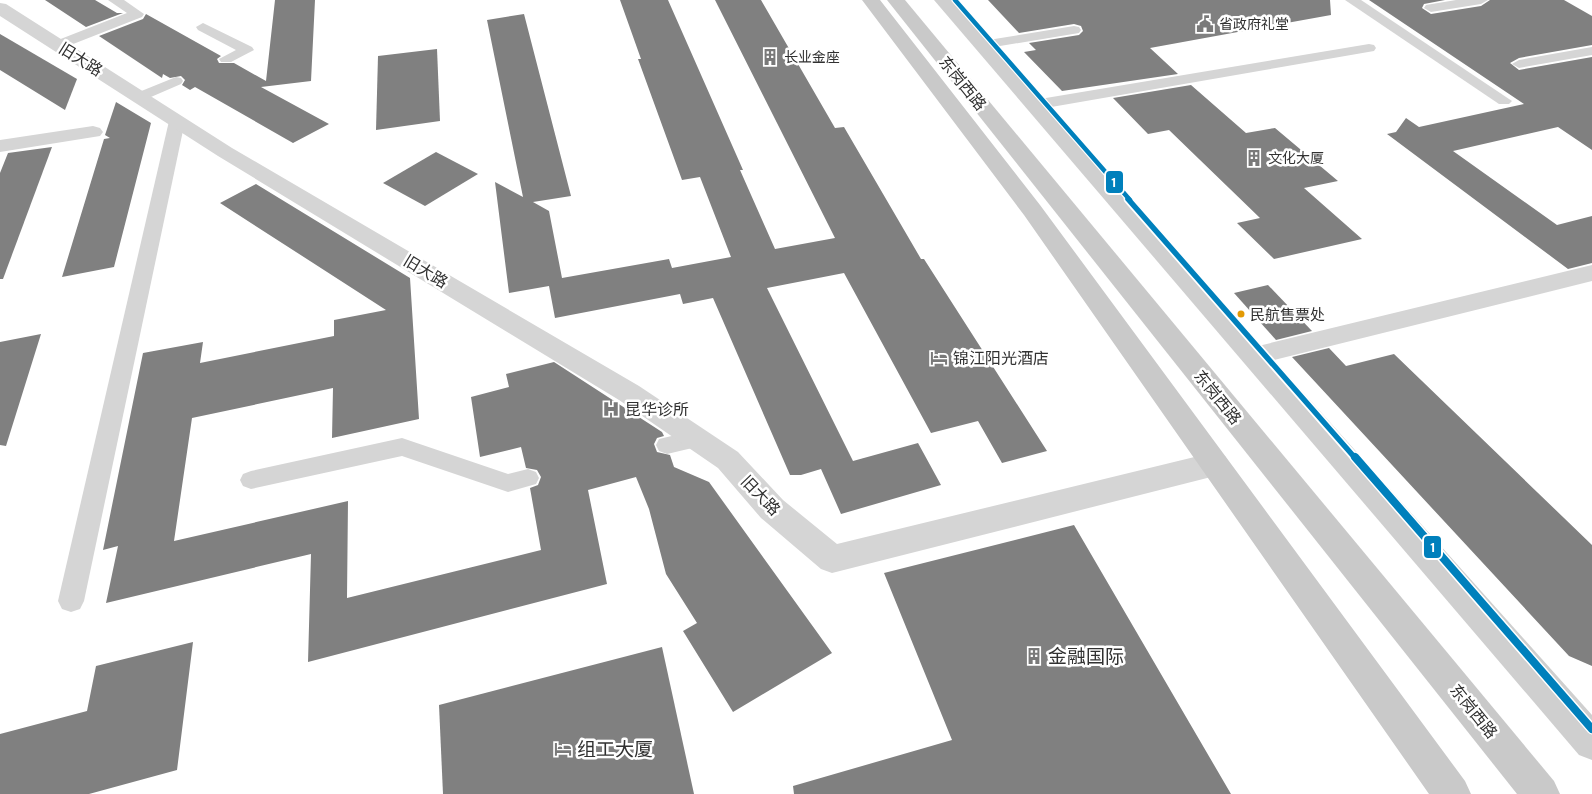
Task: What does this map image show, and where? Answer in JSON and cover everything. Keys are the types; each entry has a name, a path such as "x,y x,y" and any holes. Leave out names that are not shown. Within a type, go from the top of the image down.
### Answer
{"main road":[{"name":"东岗西路","path":"871,0 1032,210 1452,794"},
{"name":"东岗西路","path":"896,0 1541,794"}],"street":[{"path":"942,0 1592,742"},
{"name":"旧大路","path":"0,8 177,121 629,392 728,460 772,509 832,559 1214,464"},
{"path":"0,146 92,132"},
{"path":"1254,356 1592,273"}],"lane":[{"path":"58,45 137,14 115,0"},
{"path":"1352,0 1504,101"},
{"path":"1431,8 1481,0"},
{"path":"203,26 247,50 226,59"},
{"path":"982,45 1074,30"},
{"path":"1034,105 1369,48 1356,38 1400,31"},
{"path":"1519,64 1592,51"},
{"path":"140,97 176,81"},
{"path":"71,601 177,121"},
{"path":"667,445 697,439"},
{"path":"251,480 402,448 508,482 528,478"}],"building":[{"path":"45,0 95,0 117,13 123,13 86,27"},
{"path":"275,0 315,0 311,81 261,87 329,124 293,143 195,87 190,90 182,85 185,80 181,76 170,78 163,74 162,78 99,36 143,19 146,14 221,56 217,59 219,63 234,63 266,81"},
{"path":"620,0 668,0 743,170 740,170 775,249 835,238 715,0 761,0 835,128 844,127 921,259 924,259 1047,451 1002,463 978,421 931,433 844,273 767,288 853,461 918,443 941,485 841,514 821,469 801,475 790,475 713,298 683,304 680,294 555,318 549,286 509,293 495,182 523,197 487,20 524,14 571,196 533,202 549,211 562,278 669,259 672,268 731,257 700,177 682,180 638,59 641,59"},
{"path":"988,0 1330,0 1331,15 1150,48 1178,74 1062,91 1024,52 1036,50 1029,43 1079,35 1083,31 1081,26 1074,24 1019,33"},
{"path":"1369,0 1445,0 1424,4 1422,8 1431,14 1481,6 1490,0 1564,0 1592,16 1592,45 1519,58 1510,63 1519,70 1592,57 1592,150 1558,127 1453,151 1557,225 1592,216 1592,263 1568,269 1387,134 1396,132 1406,118 1419,127 1524,104"},
{"path":"0,34 77,79 65,110 0,70"},
{"path":"437,49 440,121 376,130 378,56"},
{"name":"文化大厦","path":"1191,85 1246,133 1275,128 1338,181 1304,188 1362,239 1274,259 1237,223 1260,218 1169,130 1148,134 1113,98"},
{"path":"116,102 151,123 114,267 62,277 104,139 110,138 105,135"},
{"path":"52,147 3,279 0,279 0,173 8,153"},
{"path":"436,152 478,174 425,206 383,183"},
{"path":"256,184 410,278 419,419 332,438 333,388 192,418 174,541 348,501 347,598 541,550 530,488 538,485 541,477 537,470 526,468 521,447 480,457 471,397 509,387 506,374 554,362 662,432 664,436 657,438 654,444 657,452 670,455 674,467 709,482 832,653 733,712 683,631 697,623 666,574 649,509 636,477 588,490 607,584 308,662 311,554 106,603 118,546 103,550 143,353 203,342 200,363 334,336 334,320 386,310 220,203"},
{"name":"民航售票处","path":"1268,285 1312,331 1276,340 1234,293"},
{"path":"41,334 6,446 0,445 0,342"},
{"path":"1329,348 1346,366 1394,354 1592,545 1592,666 1569,656 1292,357"},
{"name":"金融国际","path":"1074,525 1231,794 794,794 793,786 952,740 884,573"},
{"path":"193,642 177,770 89,794 0,794 0,734 87,711 96,666"},
{"name":"组工大厦","path":"662,647 694,794 443,794 439,705"}],"transit line":[{"name":"1","path":"955,0 1592,729"}],"place":[{"name":"省政府礼堂","path":"1205,24"},
{"name":"长业金座","path":"770,57"},
{"name":"文化大厦","path":"1254,158"},
{"name":"民航售票处","path":"1241,314"},
{"name":"锦江阳光酒店","path":"939,358"},
{"name":"昆华诊所","path":"611,409"},
{"name":"金融国际","path":"1034,656"},
{"name":"组工大厦","path":"563,749"}]}
